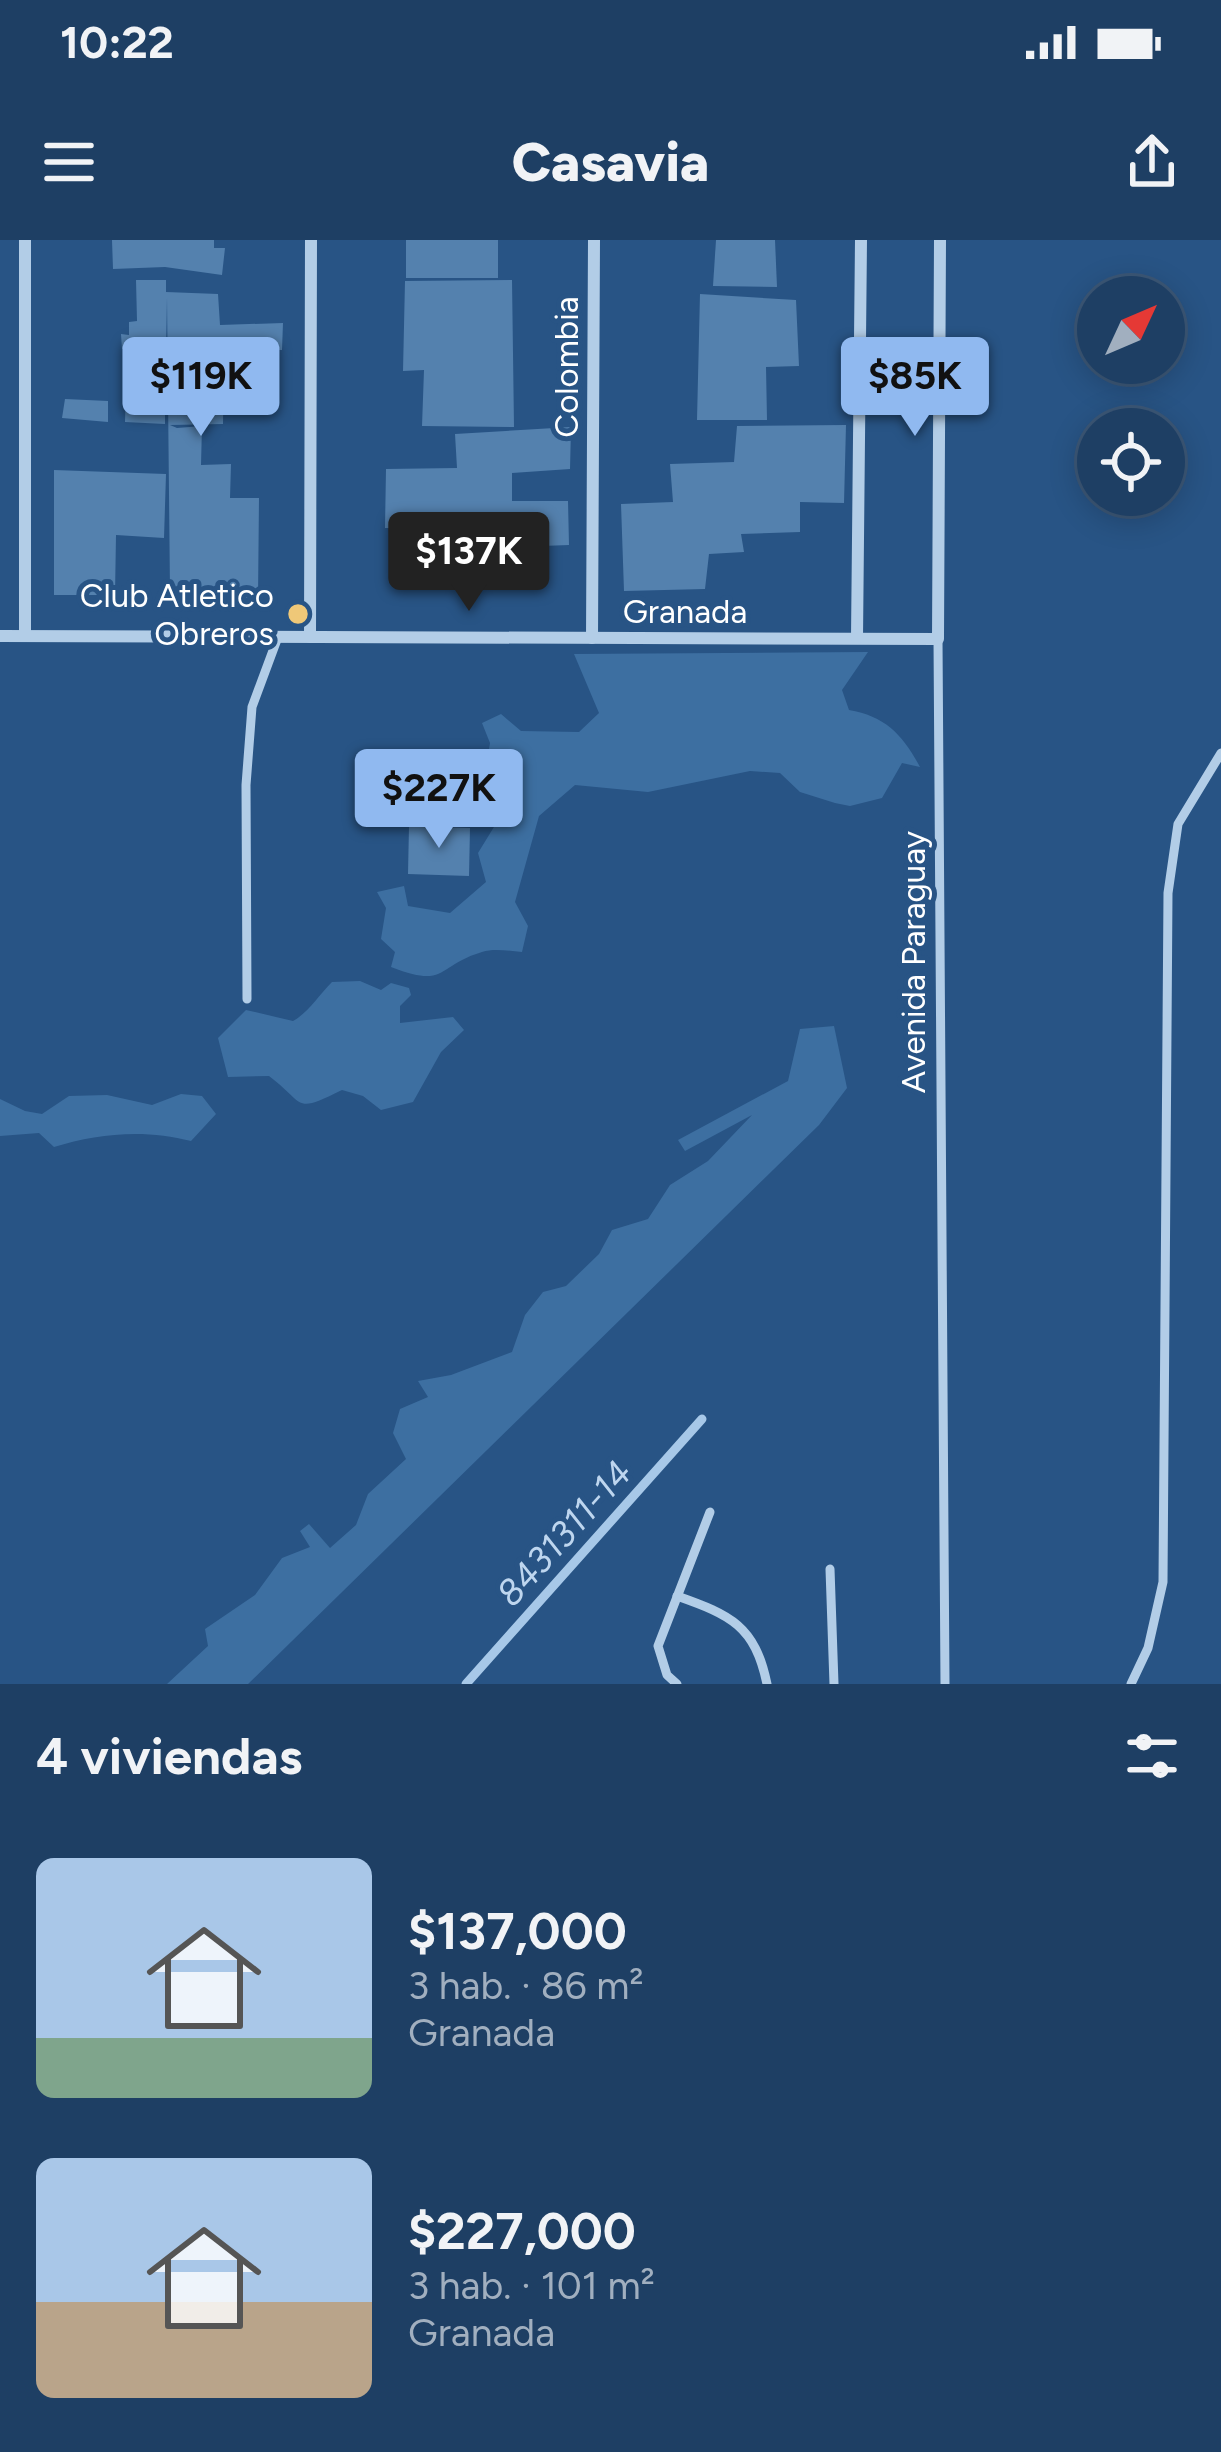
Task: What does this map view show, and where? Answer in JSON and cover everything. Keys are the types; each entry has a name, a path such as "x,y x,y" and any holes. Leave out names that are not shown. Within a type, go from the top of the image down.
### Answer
{"street":[{"path":"25,240 25,636"},
{"path":"310,637 311,240"},
{"name":"Colombia","path":"592,638 594,240"},
{"path":"857,638 861,240"},
{"name":"Avenida Paraguay","path":"938,639 940,240"},
{"name":"Granada","path":"0,636 938,639"}],"lane":[{"path":"247,999 246,785 252,707 278,637"},
{"name":"Avenida Paraguay","path":"938,639 945,1684"},
{"path":"1131,1684 1148,1648 1163,1582 1168,893 1178,824 1221,753"},
{"path":"676,1684 667,1676 658,1646 710,1512"},
{"path":"830,1569 834,1684"},
{"path":"677,1596 706,1606 752,1638 761,1654 766,1684"}],"shaded area":[{"path":"868,652 842,690 849,710 892,729 920,767 902,763 882,798 850,806 835,803 800,792 780,773 750,771 648,792 575,785 539,816 515,902 528,926 522,952 482,952 432,976 391,967 395,952 381,939 386,908 377,892 404,886 408,906 450,913 486,882 478,853 497,822 481,797 490,743 482,723 501,714 521,731 579,732 599,713 574,654"},
{"path":"360,981 381,990 391,983 409,988 411,995 400,1006 400,1023 453,1017 464,1030 441,1052 413,1102 381,1110 363,1096 342,1090 307,1104 269,1076 228,1077 218,1038 246,1010 293,1021 332,982"},
{"path":"834,1026 847,1088 819,1125 248,1684 167,1684 208,1646 205,1629 255,1595 282,1558 310,1547 300,1531 309,1524 330,1548 356,1525 368,1494 406,1459 393,1433 400,1409 428,1397 418,1381 451,1375 512,1352 525,1315 543,1292 566,1286 599,1254 612,1230 648,1219 670,1185 708,1161 752,1115 685,1151 678,1140 788,1081 800,1029"},
{"path":"181,1094 202,1096 216,1114 191,1141 122,1134 54,1147 39,1133 0,1136 0,1099 42,1114 69,1096 107,1095 152,1105"}],"building":[{"path":"112,240 214,240 214,248 225,248 222,275 165,267 113,269"},
{"path":"406,240 498,240 498,278 406,278"},
{"path":"716,240 775,240 777,287 713,286"},
{"path":"136,280 166,280 166,292 218,294 220,325 283,323 282,350 224,349 223,424 170,425 202,426 201,465 231,464 230,498 259,498 258,599 170,592 167,298 166,351 122,349 121,334 129,335 129,322 137,321"},
{"path":"512,280 514,427 422,426 424,370 403,371 405,281"},
{"path":"700,294 796,300 799,366 766,367 767,420 697,420"},
{"path":"127,353 165,354 165,424 125,422"},
{"path":"65,399 108,401 108,422 62,418"},
{"path":"846,425 844,503 800,502 800,532 741,534 744,552 709,554 705,589 624,591 621,504 673,502 670,464 734,462 737,426"},
{"path":"571,427 570,469 512,473 512,501 568,501 569,545 466,549 468,528 385,528 386,469 457,468 455,434"},
{"path":"54,470 166,474 164,538 116,535 115,595 54,595"},
{"path":"409,826 470,828 469,876 408,874"}],"waterway":[{"name":"8431311-14","path":"466,1684 702,1419"}],"place":[{"name":"Club Atletico Obreros","path":"298,614"}]}
